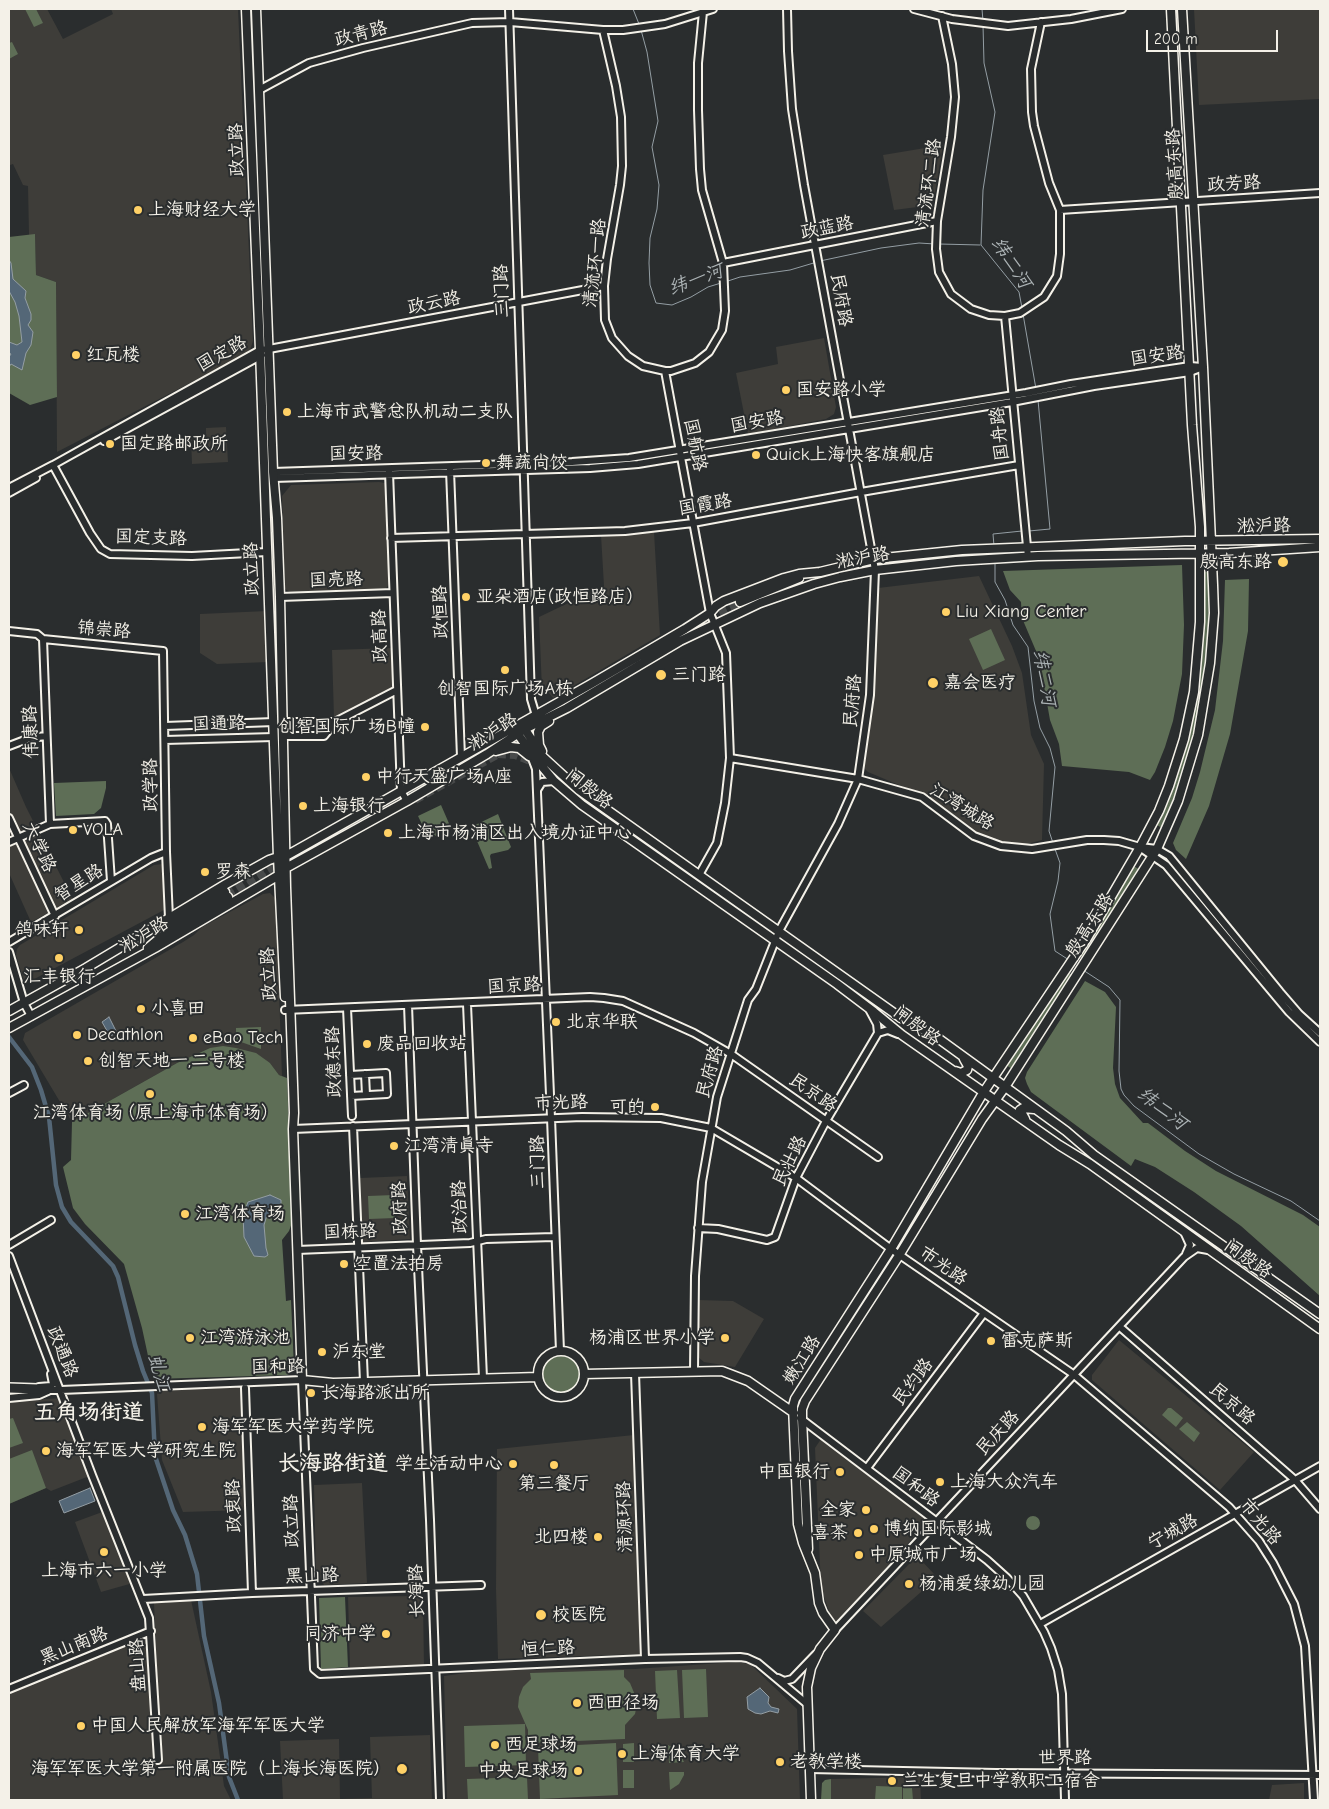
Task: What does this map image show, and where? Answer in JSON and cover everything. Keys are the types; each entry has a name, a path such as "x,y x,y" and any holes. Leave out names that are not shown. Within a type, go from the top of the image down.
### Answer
{"highway":[{"path":"9,1388 38,1390"}],"main road":[{"name":"政立路","path":"246,9 274,737 282,856 286,868 288,1010"},
{"name":"政立路","path":"256,9 280,597 283,736 282,856 279,875 294,1111 293,1129 302,1380"},
{"name":"殷高东路","path":"891,1249 983,1093 1077,953 1140,847 1159,811 1184,738 1192,700 1199,643 1200,527 1171,9"},
{"name":"殷高东路","path":"900,1254 982,1119 1155,852 1178,802 1198,735 1207,690 1214,613 1203,367 1182,9"},
{"name":"淞沪路","path":"9,1010 97,962 226,884 282,856 461,756 537,719 710,613 724,601 763,585 799,574 820,572 874,559 986,549 1320,539"},
{"name":"淞沪路","path":"537,719 567,708 680,641 715,623 760,603 827,580 875,570 986,559 1212,553 1320,546"},
{"path":"820,572 789,582 741,605 806,584 827,580"},
{"path":"549,763 539,745 538,732 541,726 567,708"},
{"name":"淞沪路","path":"11,1027 155,948 279,875 286,868 407,801 487,754 519,729"},
{"name":"闸殷路","path":"519,729 549,763 579,790 901,1018 935,1036 1066,1131 1094,1155 1320,1314"},
{"name":"闸殷路","path":"519,729 527,748 545,772 582,805 700,889 744,917 983,1093 1090,1164 1320,1329"},
{"path":"487,754 505,748 519,748 545,772"},
{"path":"677,860 597,809 700,889"},
{"path":"97,962 147,938 227,894 168,931 132,959"},
{"path":"742,905 750,915 748,918 744,917"},
{"path":"809,965 804,957 805,954 811,954"},
{"path":"953,1071 961,1072 967,1070 967,1062 962,1057"},
{"path":"1031,1125 1022,1116 1020,1110 1025,1108 1036,1109"},
{"name":"嫩江路","path":"835,1630 819,1603 815,1573 803,1543 798,1524 794,1413 796,1399 891,1249"},
{"name":"嫩江路","path":"810,1561 807,1538 802,1409 805,1401 900,1254"},
{"path":"560,1351 574,1355 579,1360 584,1374 583,1382 574,1394 558,1398 544,1391 538,1376 539,1366 545,1357 560,1351"},
{"name":"国和路","path":"584,1374 694,1371 730,1373 758,1387 794,1413"},
{"name":"国和路","path":"302,1380 334,1383 538,1376"},
{"path":"811,1800 807,1687 820,1649 835,1630"}],"street":[{"name":"三门路","path":"509,9 531,699 537,719"},
{"name":"政青路","path":"259,90 309,63 333,55 472,23 510,22 624,30 665,24 712,9"},
{"name":"民府路","path":"694,1371 695,1276 698,1228 702,1182 717,1097 748,1000 756,989 779,932 838,824 858,779 870,696 874,559 792,109 787,9"},
{"path":"914,9 942,16 1008,26 1071,19 1122,9"},
{"name":"清流环一路","path":"603,30 621,117 622,166 604,286 605,320 608,331 616,344 636,362 643,366 665,371 678,369 695,363 713,347 722,330 725,311 724,263 702,190 700,169 698,72 703,12"},
{"name":"清流环二路","path":"942,16 952,64 955,97 951,137 936,221 936,249 940,272 951,294 971,309 989,315 1004,316 1020,313 1044,297 1054,283 1058,271 1060,210 1049,183 1032,112 1031,69 1041,22"},
{"name":"政芳路","path":"1060,210 1320,193"},
{"name":"政蓝路","path":"724,263 936,221"},
{"name":"政云路","path":"269,350 604,286"},
{"name":"国舟路","path":"1004,316 1028,547"},
{"name":"国定路","path":"9,493 260,353 269,350"},
{"name":"国安路","path":"274,475 524,466 611,467 849,425 1203,367"},
{"name":"国航路","path":"665,371 710,613 726,654 730,758 725,803 717,843 699,875"},
{"name":"国霞路","path":"391,538 625,531 694,523 1019,465"},
{"name":"国定路","path":"9,488 54,467"},
{"name":"国定支路","path":"54,467 90,533 101,548 110,554 174,556 267,552"},
{"name":"政恒路","path":"450,469 461,756"},
{"name":"政高路","path":"389,471 401,791 407,801"},
{"path":"1028,547 1028,557"},
{"name":"国亮路","path":"280,597 393,592"},
{"name":"锦崇路","path":"9,631 37,634 43,639 163,651"},
{"name":"伟康路","path":"43,639 50,824"},
{"name":"政学路","path":"163,651 166,852 170,918"},
{"path":"283,736 324,736 335,722 397,690"},
{"path":"165,726 274,722"},
{"path":"283,722 335,722"},
{"path":"9,746 30,738 46,736"},
{"name":"国通路","path":"165,740 274,737"},
{"name":"三门路","path":"527,748 536,769 552,1118 554,1237 560,1351"},
{"name":"江湾城路","path":"730,758 858,779 922,797 965,830 986,842 1001,846 1020,849 1046,848 1087,840 1104,840 1119,841 1169,856 1280,992 1320,1033"},
{"path":"536,792 542,782 554,781"},
{"name":"大学路","path":"9,818 55,916"},
{"path":"9,842 50,824 106,822 111,881"},
{"name":"智星路","path":"9,942 151,858 166,852"},
{"name":"江湾城路","path":"1155,852 1285,1006 1320,1042"},
{"path":"9,952 24,1003 31,1016"},
{"name":"国京路","path":"288,1010 467,1004 597,997 623,1001 694,1033 730,1054"},
{"name":"政治路","path":"467,1004 483,1378"},
{"name":"政府路","path":"408,1005 423,1380"},
{"path":"866,1006 876,1020 878,1033 888,1030 902,1035"},
{"name":"政德东路","path":"346,1008 352,1116"},
{"name":"民壮路","path":"698,1228 724,1230 767,1240 772,1239 776,1235 796,1178 826,1121 878,1033"},
{"name":"民京路","path":"730,1054 878,1157"},
{"path":"350,1074 386,1073 387,1094 351,1096"},
{"path":"365,1074 366,1095"},
{"path":"9,1093 24,1085"},
{"name":"市光路","path":"293,1129 552,1118 653,1117 673,1119 711,1128 796,1178 891,1249 1073,1374 1236,1514 1259,1540 1273,1562 1294,1604 1301,1626 1305,1646 1317,1775 1314,1800"},
{"path":"353,1126 364,1382"},
{"path":"9,1245 51,1220"},
{"path":"1177,1227 1185,1234 1190,1243 1190,1248 1184,1257"},
{"name":"国栋路","path":"297,1250 470,1243 486,1239 554,1237"},
{"name":"民庆路","path":"835,1630 1184,1257 1196,1248 1212,1251"},
{"name":"政通路","path":"9,1256 92,1475 143,1599"},
{"name":"民约路","path":"867,1468 984,1313"},
{"name":"民京路","path":"1120,1327 1295,1480 1320,1509"},
{"path":"22,1388 51,1386 53,1384 41,1346 41,1340"},
{"name":"清源环路","path":"635,1373 645,1660"},
{"name":"国和路","path":"9,1392 302,1380"},
{"name":"政立路","path":"302,1380 314,1669 317,1672"},
{"name":"长海路","path":"423,1380 440,1800"},
{"name":"政衷路","path":"245,1388 252,1593"},
{"name":"国和路","path":"9,1398 38,1395 49,1391"},
{"name":"国和路","path":"794,1413 987,1560 1023,1596 1040,1624 1058,1670 1062,1694 1065,1800"},
{"name":"宁城路","path":"1040,1624 1320,1466"},
{"name":"黑山路","path":"143,1599 481,1585"},
{"name":"盘山路","path":"143,1599 150,1618 158,1760"},
{"name":"黑山南路","path":"9,1689 151,1631"},
{"path":"774,1677 784,1681 792,1679 820,1649"},
{"name":"恒仁路","path":"317,1672 320,1674 645,1660 747,1658 758,1663 807,1704"},
{"name":"世界路","path":"810,1769 1317,1775"}],"shaded area":[{"name":"上海财经大学","path":"9,9 47,9 63,39 113,14 111,9 238,9 253,341 250,350 244,355 57,452 56,282 36,275 35,235 29,235 28,186 23,185 13,164 10,165 9,163"},
{"path":"1194,9 1320,9 1320,99 1199,105"},
{"path":"943,145 933,205 894,210 883,155"},
{"name":"国安路小学","path":"824,338 836,407 834,414 826,419 748,434 736,373 778,364 776,347"},
{"path":"226,427 228,462 192,464 191,437 206,437 206,428"},
{"path":"385,483 389,584 385,590 292,593 285,589 282,496 291,485"},
{"path":"654,532 660,635 553,698 549,693 542,690 539,617 604,586 601,535"},
{"path":"979,576 1012,646 1022,673 1031,735 1044,764 1042,840 1020,846 1009,845 987,838 966,827 925,796 868,772 864,765 873,697 878,588"},
{"path":"267,611 269,662 217,664 200,653 200,614"},
{"path":"393,648 394,687 334,718 332,650"},
{"path":"9,768 26,807 73,900 31,922 9,873"},
{"path":"163,864 164,910 25,984 16,955 20,945 154,865"},
{"path":"270,893 275,898 276,907 282,1076 279,1075 270,1063 210,1048 177,1063 72,1122 23,1040 25,1033 183,942 202,927 263,894"},
{"path":"407,1176 410,1239 362,1242 360,1178"},
{"name":"杨浦区世界小学","path":"698,1300 733,1301 764,1319 735,1367 704,1362 698,1357"},
{"path":"1119,1340 1254,1452 1220,1490 1092,1380 1092,1375"},
{"name":"海军军医大学药学院","path":"244,1387 248,1510 183,1512 162,1460 157,1394 162,1390"},
{"name":"海军军医大学研究生院","path":"64,1398 92,1475 51,1491 46,1488 9,1504 9,1401"},
{"path":"634,1435 640,1654 498,1659 496,1589 497,1449"},
{"name":"中原城市广场","path":"821,1439 929,1520 834,1626 821,1588 815,1448"},
{"name":"同济中学","path":"362,1483 367,1583 324,1585 316,1575 314,1485"},
{"name":"上海市六一小学","path":"105,1511 133,1583 101,1592 75,1522"},
{"name":"杨浦爱绿幼儿园","path":"917,1556 936,1576 921,1592 881,1627 863,1611"},
{"name":"同济中学","path":"416,1596 423,1603 424,1666 350,1668 348,1597"},
{"name":"中国人民解放军海军军医大学","path":"191,1600 211,1692 224,1786 231,1800 9,1800 9,1693 148,1635 154,1760 161,1760 154,1603"},
{"name":"上海体育大学","path":"736,1662 750,1664 797,1709 800,1800 447,1800 444,1676 488,1670 635,1669"},
{"name":"海军军医大学第一附属医院（上海长海医院）","path":"430,1735 432,1800 283,1800 280,1741 339,1739 340,1799 372,1798 370,1737"},
{"path":"920,1777 921,1800 831,1800 831,1779"},
{"path":"1304,1783 1304,1800 1269,1800 1272,1785"}],"green space":[{"path":"25,9 36,9 43,23 34,27"},
{"path":"12,42 18,54 9,59 9,43"},
{"path":"35,234 36,275 56,282 57,397 30,405 9,393 9,237"},
{"path":"1182,565 1184,625 1182,674 1173,721 1155,772 1150,780 1129,772 1062,766 1059,744 1050,720 1039,658 1022,618 1021,602 1010,590 1003,571"},
{"path":"1202,572 1208,572 1209,624 1202,693 1185,770 1162,828 1157,825 1187,744 1201,671 1204,598"},
{"path":"1249,579 1248,631 1230,734 1209,806 1186,859 1176,850 1173,843 1192,798 1215,710 1223,641 1225,580"},
{"path":"991,629 1005,660 983,670 969,639"},
{"path":"106,781 101,808 94,814 56,816 54,783"},
{"path":"441,805 451,828 429,839 418,816"},
{"path":"498,814 511,847 508,850 491,854 492,868 489,869 471,827"},
{"path":"1133,866 1139,869 1082,957 1080,956"},
{"path":"1068,973 1071,974 1012,1069 1006,1065"},
{"path":"1085,981 1105,992 1116,1007 1113,1068 1115,1084 1120,1098 1143,1123 1148,1123 1185,1151 1216,1171 1303,1215 1320,1227 1320,1296 1241,1226 1194,1192 1155,1167 1135,1159 1131,1166 1031,1092 1025,1078 1027,1072"},
{"path":"261,1027 261,1049 241,1042 236,1043 236,1028"},
{"name":"江湾体育场","path":"223,1046 256,1053 270,1063 279,1075 287,1078 293,1220 289,1231 282,1240 286,1301 291,1300 294,1368 288,1375 153,1379 142,1328 124,1264 85,1224 73,1208 63,1167 71,1160 72,1122 177,1063 210,1048"},
{"path":"394,1195 395,1218 369,1219 368,1196"},
{"path":"565,1354 572,1357 578,1363 581,1374 580,1382 572,1391 565,1394 557,1394 550,1391 542,1382 541,1370 544,1363 553,1355"},
{"path":"1168,1408 1171,1408 1183,1418 1176,1427 1162,1415"},
{"path":"13,1418 23,1443 9,1448 9,1419"},
{"path":"1187,1422 1200,1433 1194,1442 1179,1429"},
{"path":"32,1450 46,1488 9,1504 9,1459"},
{"path":"1033,1516 1038,1518 1040,1523 1038,1528 1033,1530 1028,1528 1026,1523 1028,1518"},
{"path":"345,1597 348,1667 321,1669 319,1598"},
{"path":"706,1669 708,1717 684,1718 682,1670"},
{"name":"西田径场","path":"624,1670 624,1677 630,1683 635,1695 636,1709 635,1714 625,1725 625,1739 528,1743 528,1730 518,1707 523,1687 531,1679 530,1673"},
{"path":"677,1670 680,1718 657,1719 655,1671"},
{"name":"西足球场","path":"525,1724 526,1765 465,1767 464,1726"},
{"name":"中央足球场","path":"616,1743 618,1795 540,1799 538,1747"},
{"path":"634,1743 634,1762 623,1762 623,1744"},
{"path":"668,1745 678,1750 684,1762 669,1763"},
{"path":"623,1770 634,1770 634,1788 623,1788"},
{"path":"669,1772 684,1772 679,1784 670,1790"},
{"path":"527,1777 528,1800 468,1800 467,1779"},
{"path":"831,1779 831,1800 821,1800 822,1783 825,1780"},
{"path":"876,1786 902,1787 902,1800 875,1800"},
{"path":"903,1787 912,1788 913,1800 903,1800"}],"water":[{"path":"9,260 13,279 26,291 25,298 31,314 31,320 28,325 33,332 31,345 26,353 22,370 11,364 9,367 9,357 11,354 9,353 9,342 17,345 22,342 19,316 9,291"},
{"path":"109,1017 117,1033 110,1036 102,1022"},
{"path":"270,1195 281,1200 281,1210 267,1215 264,1225 268,1255 265,1257 254,1256 244,1237 243,1215 248,1202"},
{"path":"90,1488 95,1501 64,1513 59,1501"},
{"path":"760,1688 769,1697 768,1703 771,1707 779,1709 778,1713 770,1711 761,1714 748,1709 747,1697"}],"waterway":[{"name":"纬一河","path":"633,9 639,24"},
{"name":"纬二河","path":"982,9 983,21"},
{"name":"纬二河","path":"983,25 984,63 995,112 983,190 981,245 1019,292 1022,308"},
{"name":"纬一河","path":"641,30 647,52 658,121 652,147 659,185 657,209 650,238 650,285 656,303 672,305 708,287 721,283"},
{"name":"纬一河","path":"820,261 881,248 919,243 935,244"},
{"name":"纬一河","path":"939,244 980,245"},
{"name":"纬一河","path":"725,282 740,277 790,270 817,262"},
{"name":"纬二河","path":"1023,314 1036,389"},
{"name":"纬二河","path":"1029,531 1050,529 1038,400"},
{"name":"纬二河","path":"994,546 993,534 1022,531"},
{"name":"纬二河","path":"995,562 995,582 1005,600 1013,625 1028,647 1034,701 1040,728 1050,748 1055,767 1049,831 1053,843"},
{"name":"纬二河","path":"1055,849 1060,863 1058,881 1050,914 1055,951 1069,960"},
{"name":"纬二河","path":"1083,970 1109,987 1120,1000 1119,1071 1121,1089 1134,1106 1199,1154 1234,1174 1291,1201 1320,1221"},
{"name":"虬江","path":"9,1037 32,1067 41,1090 49,1117 56,1185 62,1207 71,1222 113,1266 118,1277 135,1345 152,1393 155,1456 173,1510 185,1535 197,1574 204,1636 219,1703 229,1777 238,1800"}],"tunnel":[{"path":"708,617 740,602"},
{"path":"415,800 495,756 525,734"},
{"path":"469,755 494,749"},
{"path":"498,754 515,755 533,762"},
{"path":"544,766 570,786"},
{"path":"225,892 283,860"},
{"path":"228,897 284,868"}],"place":[{"name":"上海财经大学","path":"138,210"},
{"name":"红瓦楼","path":"76,355"},
{"name":"国安路小学","path":"786,390"},
{"name":"上海市武警总队机动二支队","path":"287,412"},
{"name":"国定路邮政所","path":"110,444"},
{"name":"Quick上海快客旗舰店","path":"756,455"},
{"name":"舞蔬尚饺","path":"486,463"},
{"name":"殷高东路","path":"1283,562"},
{"name":"亚朵酒店(政恒路店)","path":"466,597"},
{"name":"Liu Xiang Center","path":"946,612"},
{"name":"创智国际广场A栋","path":"505,670"},
{"name":"三门路","path":"661,675"},
{"name":"嘉会医疗","path":"933,683"},
{"name":"创智国际广场B幢","path":"425,727"},
{"name":"中行天盛广场A座","path":"366,777"},
{"name":"上海银行","path":"303,806"},
{"name":"VOLA","path":"73,830"},
{"name":"上海市杨浦区出入境办证中心","path":"388,833"},
{"name":"罗森","path":"205,872"},
{"name":"鸽味轩","path":"79,930"},
{"name":"汇丰银行","path":"59,958"},
{"name":"小喜田","path":"141,1009"},
{"name":"北京华联","path":"556,1022"},
{"name":"Decathlon","path":"77,1035"},
{"name":"eBao Tech","path":"193,1038"},
{"name":"废品回收站","path":"367,1044"},
{"name":"创智天地一,二号楼","path":"88,1061"},
{"name":"江湾体育场 (原上海市体育场)","path":"150,1094"},
{"name":"可的","path":"655,1107"},
{"name":"江湾清真寺","path":"394,1146"},
{"name":"江湾体育场","path":"185,1214"},
{"name":"空置法拍房","path":"344,1264"},
{"name":"江湾游泳池","path":"190,1338"},
{"name":"杨浦区世界小学","path":"725,1338"},
{"name":"雷克萨斯","path":"991,1341"},
{"name":"沪东堂","path":"322,1352"},
{"name":"长海路派出所","path":"311,1393"},
{"name":"海军军医大学药学院","path":"202,1427"},
{"name":"海军军医大学研究生院","path":"46,1451"},
{"name":"学生活动中心","path":"513,1464"},
{"name":"第三餐厅","path":"554,1465"},
{"name":"中国银行","path":"840,1472"},
{"name":"上海大众汽车","path":"940,1482"},
{"name":"全家","path":"866,1510"},
{"name":"博纳国际影城","path":"874,1529"},
{"name":"喜茶","path":"858,1533"},
{"name":"北四楼","path":"598,1537"},
{"name":"上海市六一小学","path":"104,1552"},
{"name":"中原城市广场","path":"859,1555"},
{"name":"杨浦爱绿幼儿园","path":"909,1584"},
{"name":"校医院","path":"541,1615"},
{"name":"同济中学","path":"386,1634"},
{"name":"西田径场","path":"577,1703"},
{"name":"中国人民解放军海军军医大学","path":"81,1726"},
{"name":"西足球场","path":"495,1745"},
{"name":"上海体育大学","path":"622,1754"},
{"name":"老教学楼","path":"780,1762"},
{"name":"海军军医大学第一附属医院（上海长海医院）","path":"402,1769"},
{"name":"中央足球场","path":"578,1771"},
{"name":"兰生复旦中学教职工宿舍","path":"892,1781"}],"district":[{"name":"五角场街道","path":"89,1413"},
{"name":"长海路街道","path":"333,1464"}]}
